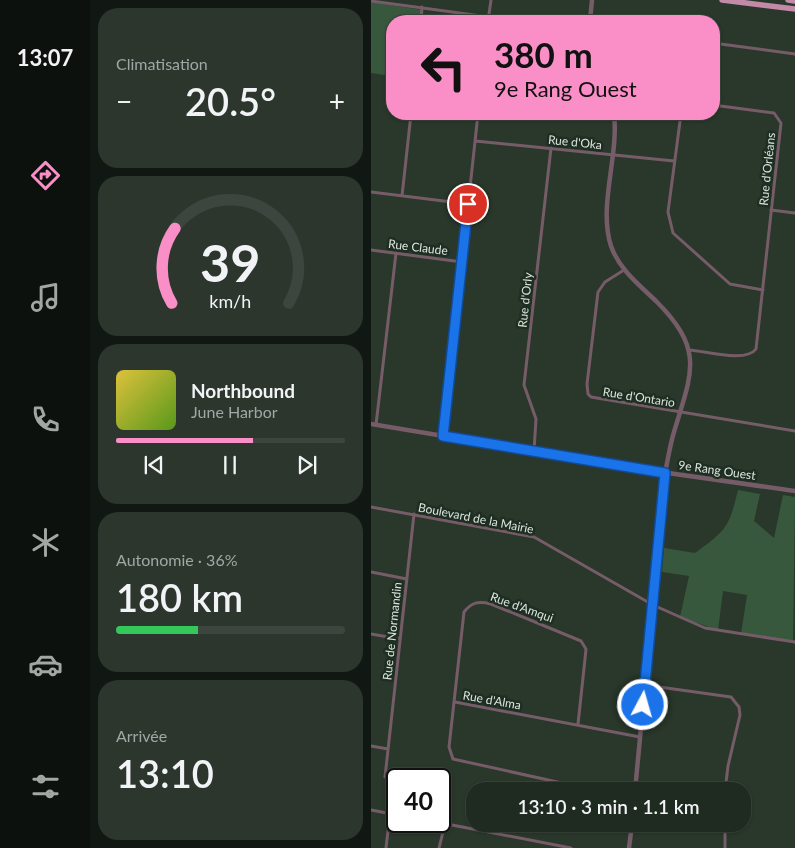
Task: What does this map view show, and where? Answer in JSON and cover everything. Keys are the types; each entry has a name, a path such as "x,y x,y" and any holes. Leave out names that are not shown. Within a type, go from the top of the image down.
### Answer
{"highway":[{"path":"722,0 795,10"},
{"path":"787,0 795,1"}],"street":[{"path":"489,15 491,0"},
{"path":"591,15 592,0"},
{"path":"371,1 465,15"},
{"path":"421,15 422,8"},
{"path":"720,44 795,54"},
{"name":"Rue d'Orléans","path":"689,350 744,356 753,353 757,341 781,123 779,117 774,113 720,106"},
{"path":"402,196 410,120"},
{"path":"443,436 477,120"},
{"path":"614,120 615,154 607,229 611,246 624,270 675,320 689,350 688,388 665,473 636,782"},
{"path":"680,120 668,212 673,233 730,284 763,290"},
{"name":"Rue d'Oka","path":"475,140 674,161"},
{"name":"Rue d'Orly","path":"535,451 536,419 524,385 551,148"},
{"path":"371,192 468,204"},
{"path":"771,210 795,213"},
{"name":"Rue Claude","path":"371,250 462,262"},
{"path":"373,424 396,253"},
{"name":"Rue d'Ontario","path":"624,270 605,282 598,292 587,384 588,394 595,399 795,431"},
{"name":"9e Rang Ouest","path":"373,424 665,473 795,491"},
{"name":"Boulevard de la Mairie","path":"371,507 534,537 653,604 705,628 795,642"},
{"name":"Rue de Normandin","path":"385,777 414,514"},
{"path":"371,572 407,579"},
{"name":"Rue d'Amqui","path":"455,702 464,612 473,603 482,602 542,624 581,641 585,649 585,659 578,724"},
{"path":"371,634 400,639"},
{"path":"645,684 731,697 735,701 740,715 726,782"},
{"name":"Rue d'Alma","path":"557,782 453,759 449,752 455,702 640,737"},
{"path":"371,746 388,749"},
{"path":"371,810 386,813"},
{"path":"439,848 444,828 452,825 571,848"},
{"path":"629,848 631,832"},
{"path":"725,832 725,848"},
{"path":"386,848 388,833"}],"green space":[{"path":"371,2 422,10 422,15 386,15 386,75 371,73"},
{"path":"738,490 760,494 754,521 774,538 783,495 795,497 793,642 741,634 747,595 723,591 718,630 680,617 689,576 662,572 664,548 695,553 720,533 729,520"}],"route":[{"path":"468,204 443,436 665,473 643,705"}]}
